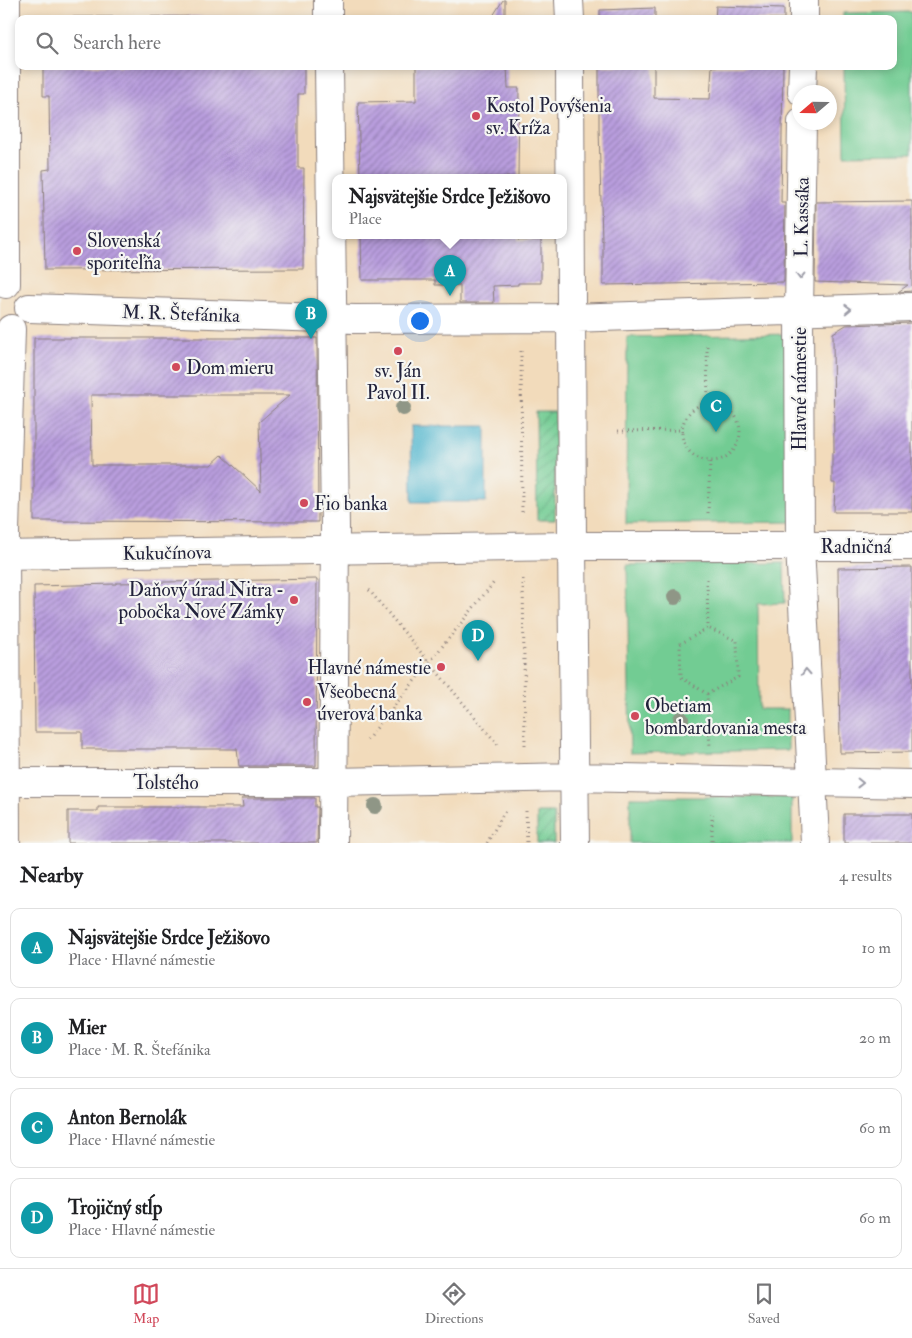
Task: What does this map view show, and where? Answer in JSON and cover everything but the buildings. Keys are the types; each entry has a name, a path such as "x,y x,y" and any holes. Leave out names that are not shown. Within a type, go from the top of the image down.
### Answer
{"street":[{"path":"6,0 3,285 20,288 28,300 29,308 24,322 18,326 5,329 3,782 6,843"},
{"path":"328,0 328,15"},
{"path":"570,0 570,15"},
{"path":"804,0 804,15"},
{"path":"329,70 335,549 333,843"},
{"path":"570,70 570,318 575,843"},
{"path":"802,85 803,70"},
{"name":"L. Kassáka","path":"799,311 802,130"},
{"path":"799,311 912,307"},
{"name":"M. R. Štefánika","path":"29,308 333,319"},
{"name":"Hlavné námestie","path":"333,319 570,318 799,311 800,546 815,843"},
{"path":"335,549 800,546"},
{"name":"Radničná","path":"800,546 912,546"},
{"name":"Kukučínova","path":"3,555 335,549"},
{"path":"333,782 573,777 912,784"},
{"name":"Tolstého","path":"3,782 333,782"}],"path":[{"path":"707,314 708,403"},
{"path":"708,403 724,407 732,413 737,420 740,430 739,440 735,449 728,456 710,462 701,460 686,448 682,440 682,430 689,412 708,403"},
{"path":"618,431 682,430"},
{"path":"708,628 707,546 710,462"},
{"path":"333,782 523,547"},
{"path":"335,549 525,778 487,843"},
{"path":"707,694 681,677 680,644 708,628"},
{"path":"707,694 738,676 737,641 708,628"},
{"path":"707,694 712,843"}],"green space":[{"path":"912,12 912,154 845,155 844,70 897,70 897,15 843,15 843,13"},
{"path":"795,334 795,522 626,524 627,337"},
{"path":"536,412 555,412 555,520 537,520"},
{"path":"784,563 785,603 758,604 759,709 788,709 788,750 630,753 627,565"},
{"path":"630,797 792,797 792,843 630,843"},
{"path":"537,813 554,813 554,843 537,843"}],"water":[{"path":"411,426 486,426 486,502 412,502"}],"place":[{"name":"Kostol Povýšenia sv. Kríža","path":"476,116"},
{"name":"Slovenská sporiteľňa","path":"77,251"},
{"name":"Najsvätejšie Srdce Ježišovo","path":"450,296"},
{"name":"Mier","path":"311,339"},
{"name":"sv. Ján Pavol II.","path":"398,351"},
{"name":"Dom mieru","path":"176,367"},
{"name":"Anton Bernolák","path":"716,432"},
{"name":"Fio banka","path":"304,503"},
{"name":"Daňový úrad Nitra - pobočka Nové Zámky","path":"294,600"},
{"name":"Trojičný stĺp","path":"478,661"},
{"name":"Hlavné námestie","path":"441,667"},
{"name":"Všeobecná úverová banka","path":"307,702"},
{"name":"Obetiam bombardovania mesta","path":"635,716"}]}
